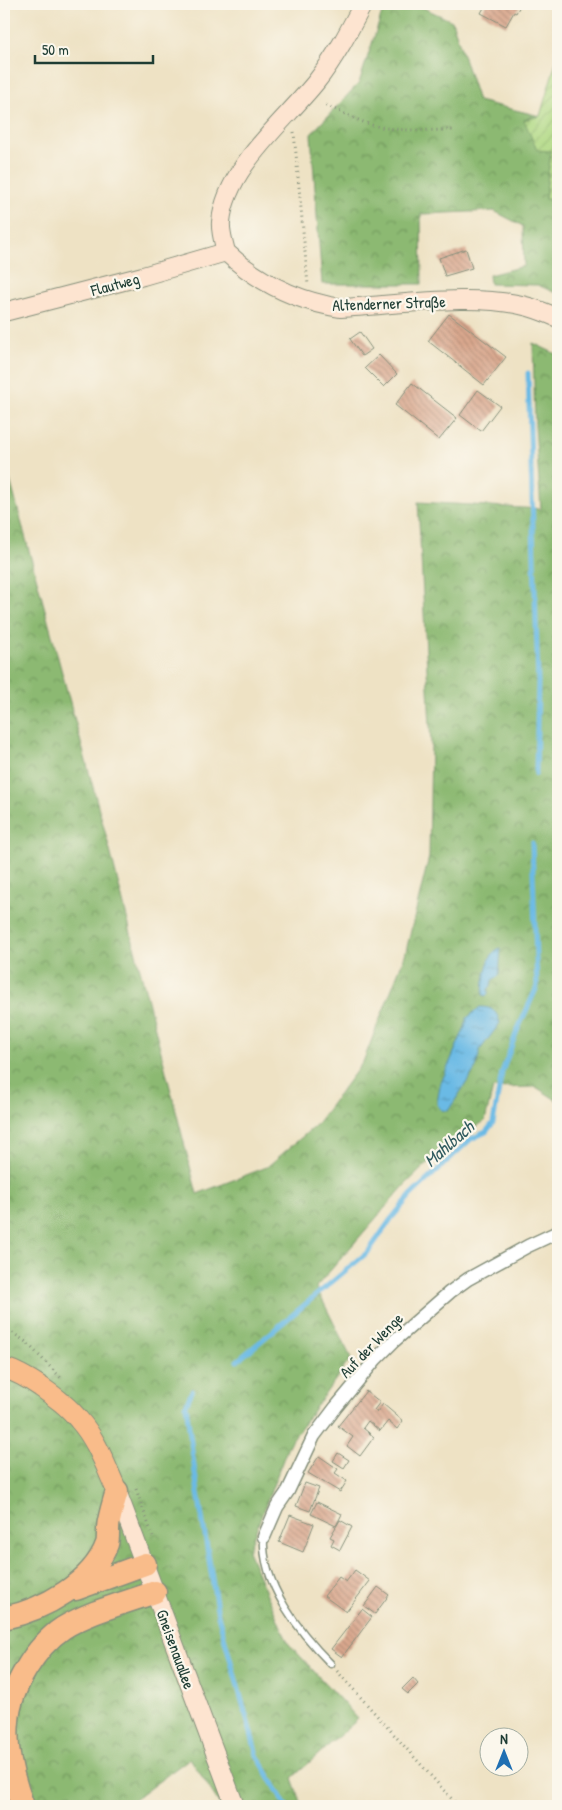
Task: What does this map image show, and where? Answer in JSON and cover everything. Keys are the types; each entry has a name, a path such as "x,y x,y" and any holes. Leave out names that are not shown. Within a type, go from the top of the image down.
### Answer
{"highway":[{"path":"66,1593 89,1572 100,1558 107,1542 108,1521 117,1491"},
{"path":"4,1618 145,1564"},
{"path":"23,1806 8,1753 8,1720 16,1690 26,1668 37,1651 63,1629 87,1616 156,1592"}],"main road":[{"path":"226,252 220,223 234,182 260,146 316,82 338,52 363,4"},
{"name":"Altenderner Straße","path":"226,252 254,276 285,292 309,301 341,308 453,301 496,302 529,307 558,318"},
{"name":"Flautweg","path":"4,312 143,276 226,252"},
{"path":"7,1366 56,1398 80,1420 98,1448 117,1491"},
{"name":"Gneisenauallee","path":"117,1491 235,1806"}],"street":[{"name":"Auf der Wenge","path":"264,1537 277,1507 288,1490 314,1436 336,1406 376,1359 443,1298 468,1279 558,1232"}],"lane":[{"path":"264,1537 265,1563 289,1612 312,1645 331,1664"}],"path":[{"path":"326,104 374,125 411,130 454,130"},
{"path":"294,132 309,301"},
{"path":"331,1664 458,1806"}],"green space":[{"path":"385,4 415,4 452,21 478,101 540,116 524,120 551,151 545,199 558,200 558,294 538,285 490,284 489,275 524,266 523,226 494,211 421,214 422,284 322,284 311,134 359,83"},
{"path":"558,55 558,200 545,199 551,151 537,150 524,120 540,116"},
{"path":"533,343 558,355 558,1101 536,1087 493,1088 485,1121 447,1144 404,1186 316,1287 351,1358 289,1444 248,1551 288,1643 358,1719 292,1778 302,1806 221,1806 190,1758 126,1806 4,1806 4,458 107,839 197,1194 267,1167 316,1125 363,1062 405,955 429,857 431,744 418,502 541,509 535,426"}],"water":[{"path":"501,948 499,976 492,980 488,994 486,996 483,995 485,975 489,961 492,954"},
{"path":"480,1007 493,1010 500,1023 480,1050 476,1068 448,1111 441,1110 437,1104 440,1085 465,1027 467,1018"}],"building":[{"path":"486,4 521,4 506,26 481,13"},
{"path":"466,249 472,268 445,276 439,258"},
{"path":"449,314 506,357 484,385 428,341"},
{"path":"360,332 372,349 362,356 350,339"},
{"path":"379,355 397,374 384,387 365,368"},
{"path":"412,383 457,418 439,440 395,405"},
{"path":"478,390 500,406 481,431 460,415"},
{"path":"366,1391 380,1402 374,1410 377,1412 383,1404 403,1421 397,1429 388,1421 380,1431 368,1421 363,1428 374,1437 360,1456 347,1446 353,1437 338,1426"},
{"path":"338,1453 349,1460 344,1468 333,1461"},
{"path":"319,1456 338,1469 335,1473 347,1481 340,1492 308,1473"},
{"path":"305,1483 319,1488 310,1511 296,1506"},
{"path":"317,1502 342,1514 336,1526 311,1514"},
{"path":"290,1515 314,1524 303,1552 279,1542"},
{"path":"340,1520 352,1527 340,1550 331,1545 334,1539 330,1537"},
{"path":"355,1570 370,1581 346,1612 324,1596 339,1577 346,1582"},
{"path":"378,1587 389,1595 375,1614 364,1606"},
{"path":"362,1609 372,1617 342,1657 331,1649"},
{"path":"413,1678 418,1684 408,1694 402,1689"}],"waterway":[{"path":"528,373 538,681 536,774"},
{"name":"Mahlbach","path":"237,1361 368,1252 391,1219 411,1195 471,1139 486,1132 493,1123 502,1072 517,1031 537,987 532,843"},
{"path":"192,1391 186,1405 218,1615 257,1755 286,1806"}]}
